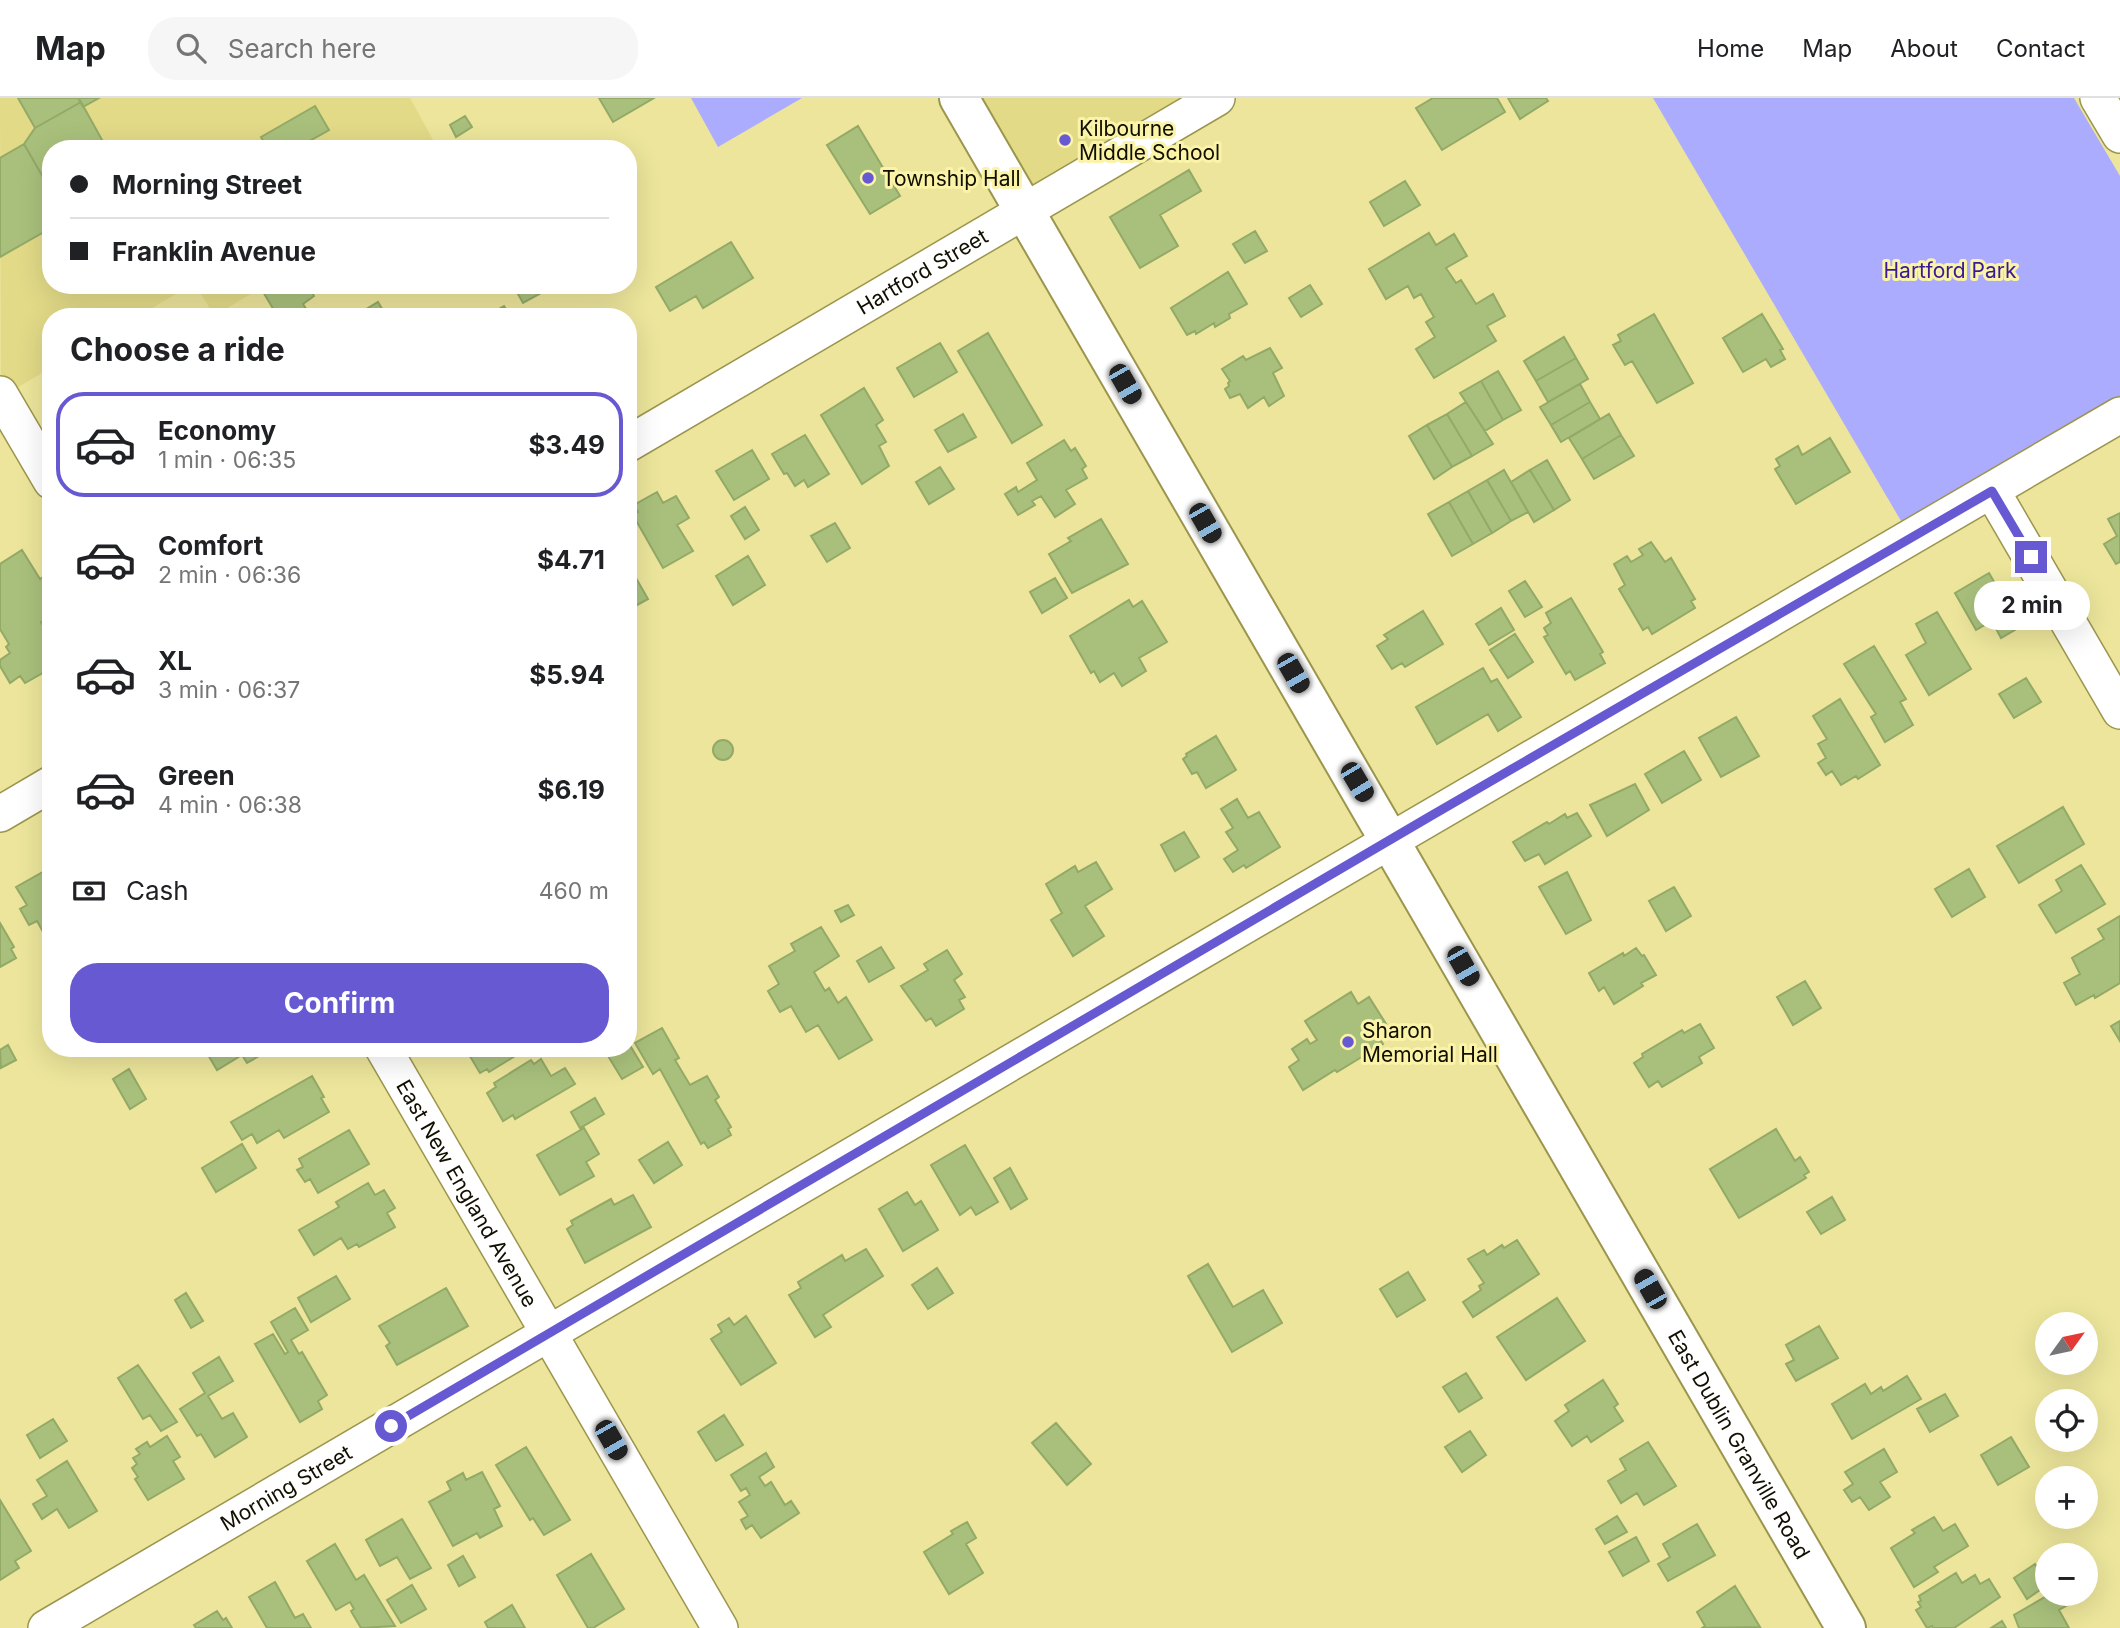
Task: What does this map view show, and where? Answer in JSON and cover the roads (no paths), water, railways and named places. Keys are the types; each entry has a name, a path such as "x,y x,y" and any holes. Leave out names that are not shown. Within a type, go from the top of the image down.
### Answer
{"main road":[{"name":"East Dublin Granville Road","path":"959,98 1846,1628"}],"street":[{"name":"Hartford Street","path":"637,439 1217,98"},
{"path":"2098,98 2120,135"},
{"path":"0,394 42,466"},
{"name":"Morning Street","path":"46,1628 2120,415"},
{"path":"1992,491 2120,711"},
{"path":"0,814 42,789"},
{"name":"East New England Avenue","path":"388,1057 720,1628"}],"place":[{"name":"Kilbourne Middle School","path":"1065,140"},
{"name":"Township Hall","path":"868,178"},
{"name":"Sharon Memorial Hall","path":"1348,1042"}],"park label":[{"name":"Hartford Park","path":"1950,270"}]}
